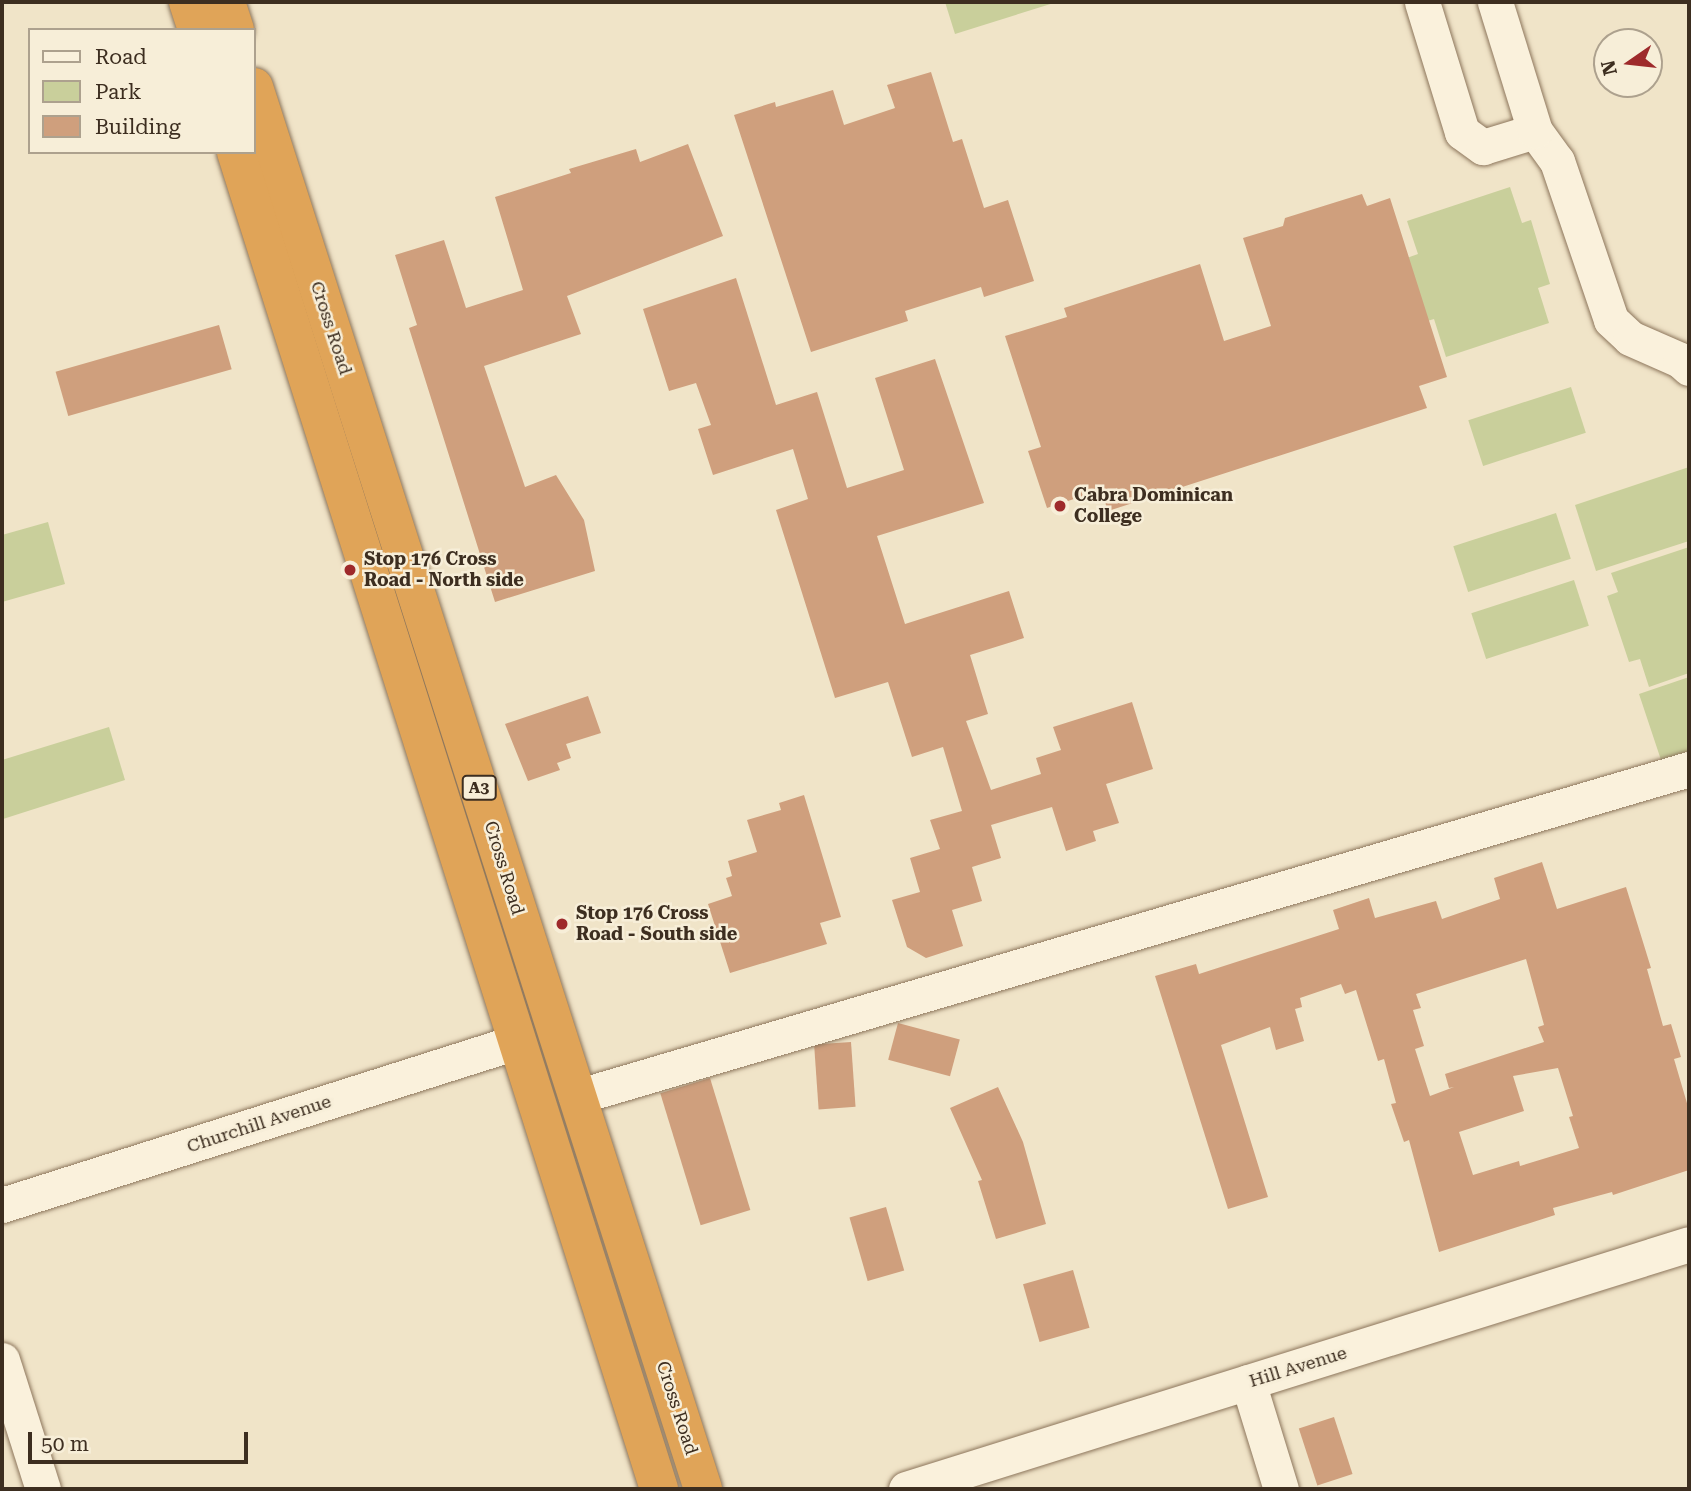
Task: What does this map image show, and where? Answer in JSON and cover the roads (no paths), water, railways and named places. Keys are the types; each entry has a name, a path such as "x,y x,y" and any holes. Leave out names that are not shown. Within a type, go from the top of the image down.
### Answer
{"highway":[{"path":"188,2 196,28"},
{"path":"226,2 235,28"},
{"name":"Cross Road","path":"256,93 703,1489"},
{"name":"Cross Road","path":"237,154 659,1489"},
{"path":"516,1042 555,1031"}],"street":[{"path":"1422,2 1462,132 1483,147 1535,131"},
{"path":"1495,2 1535,131 1557,161 1611,320 1630,338 1680,360 1689,368"},
{"path":"576,1097 1689,769"},
{"name":"Churchill Avenue","path":"2,1205 516,1042"},
{"name":"Hill Avenue","path":"906,1489 1689,1244"},
{"path":"2,1360 43,1489"},
{"path":"1248,1382 1281,1489"}],"place":[{"name":"Cabra Dominican College","path":"1060,506"},
{"name":"Stop 176 Cross Road - North side","path":"350,570"},
{"name":"Stop 176 Cross Road - South side","path":"562,924"}]}
